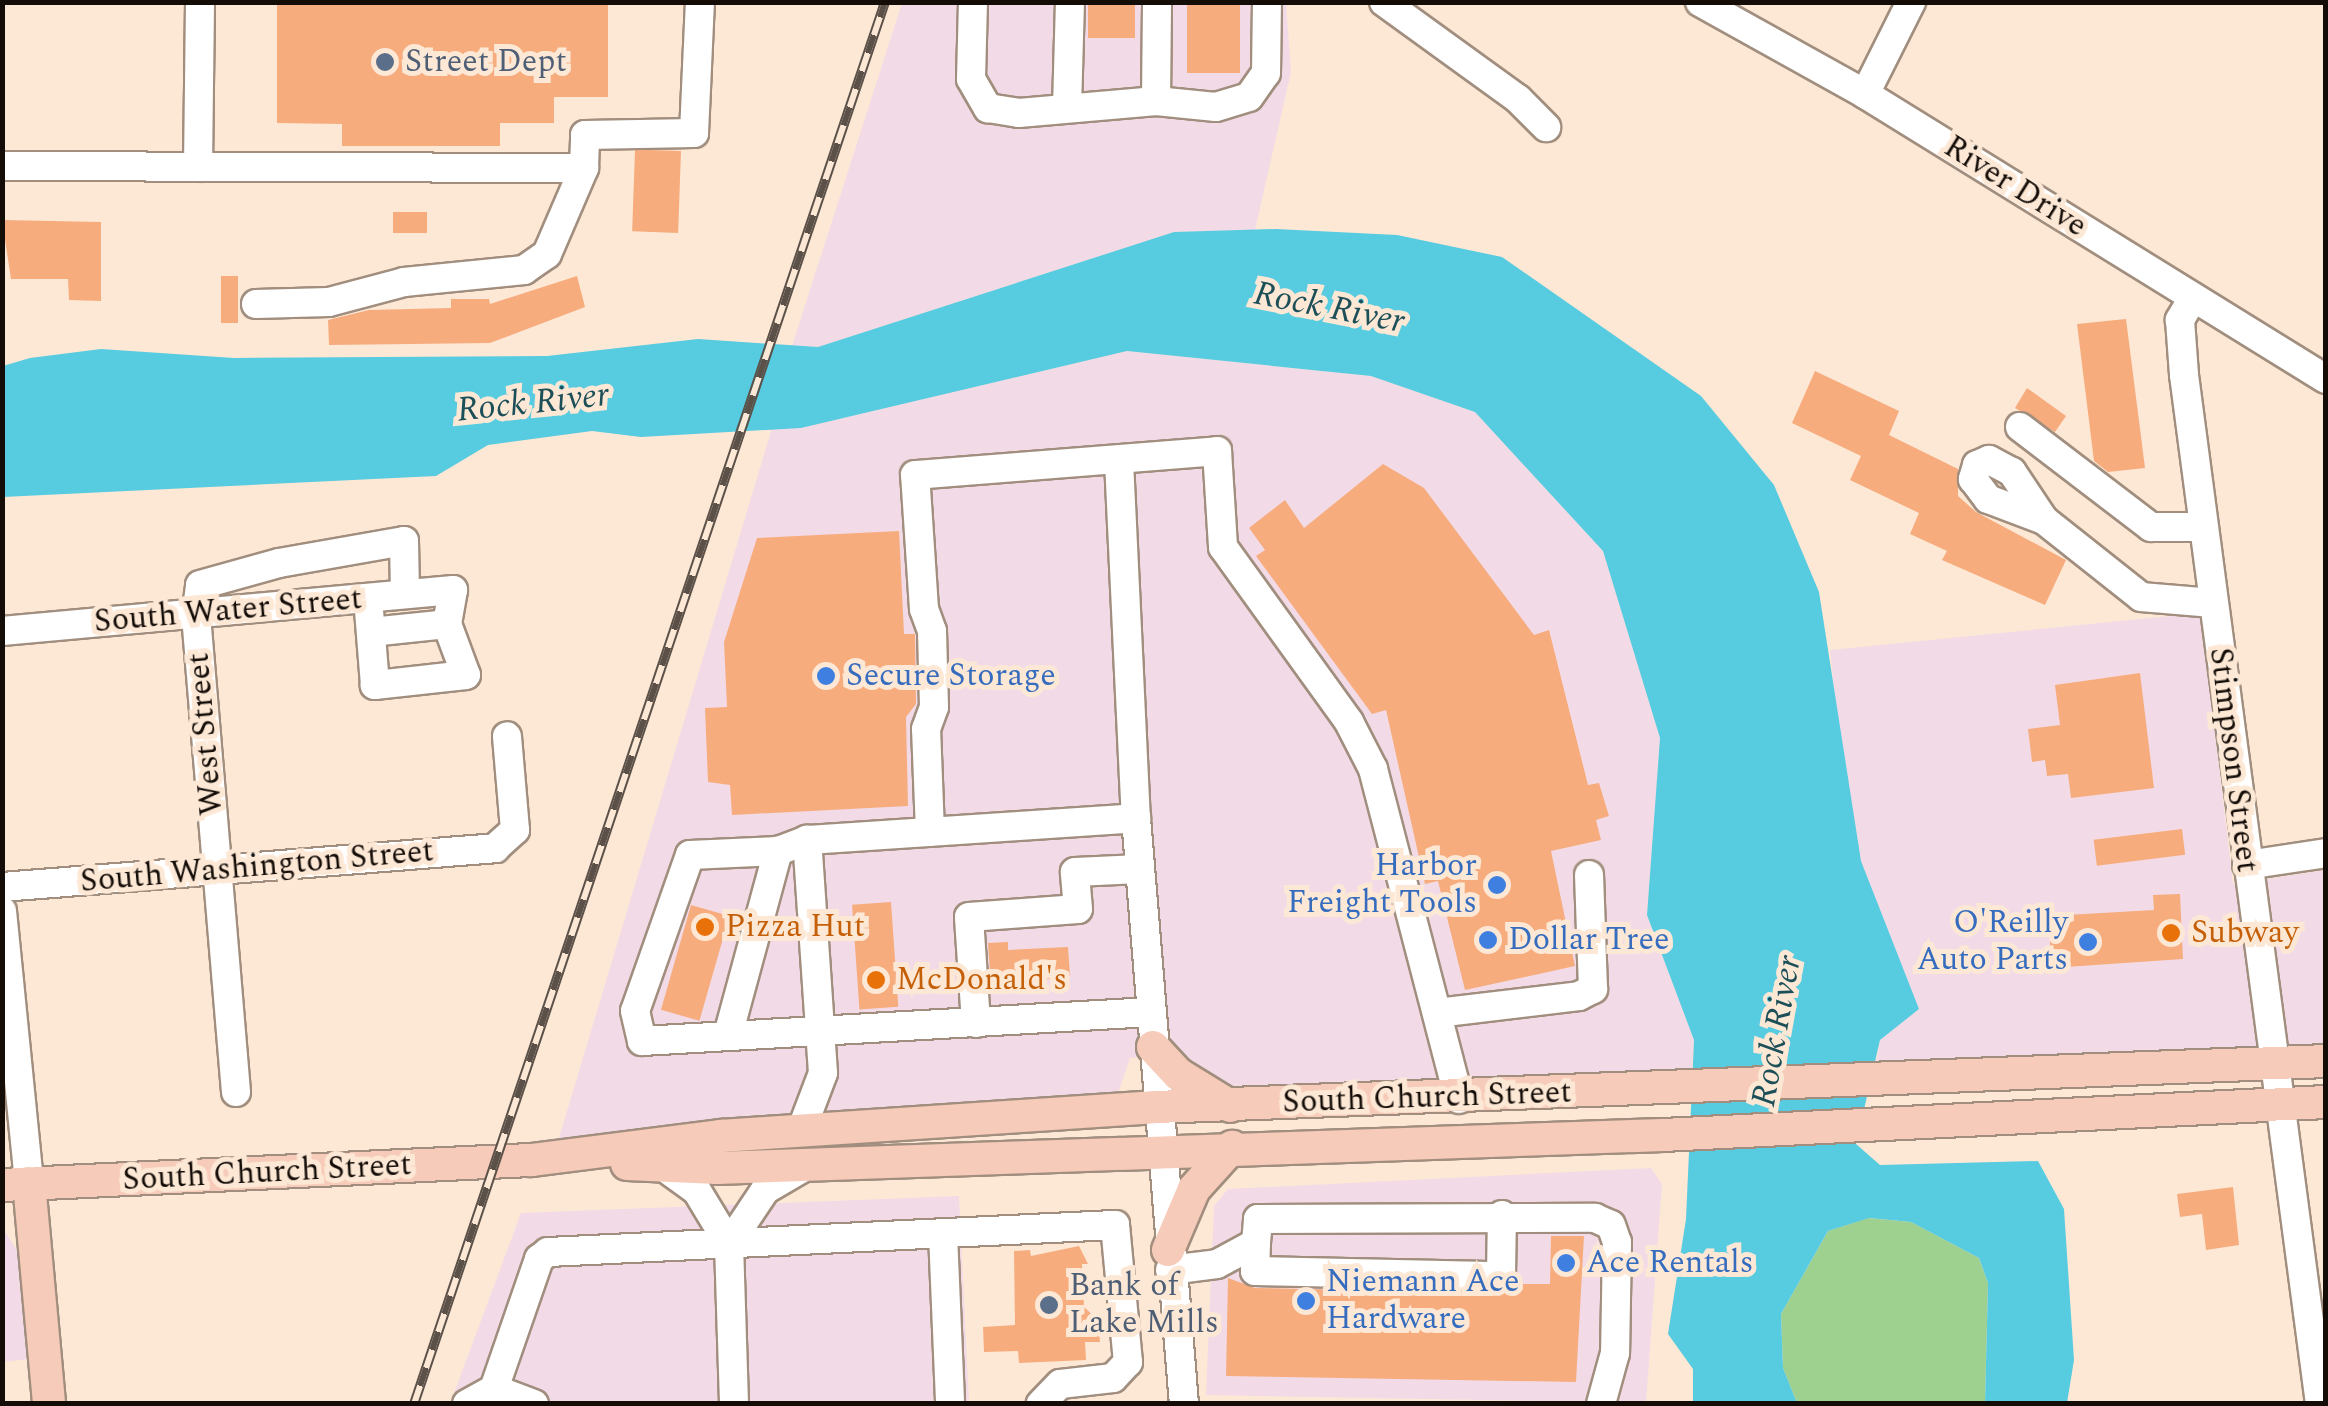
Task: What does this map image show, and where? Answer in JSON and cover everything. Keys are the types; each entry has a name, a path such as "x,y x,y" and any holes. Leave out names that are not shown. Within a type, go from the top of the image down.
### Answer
{"main road":[{"path":"1153,1047 1178,1074 1230,1106"},
{"name":"South Church Street","path":"16,1184 531,1160 801,1131 1156,1108 1459,1099 2326,1061"},
{"name":"South Church Street","path":"531,1160 661,1166 810,1164 1158,1148 1664,1135 2326,1102"},
{"path":"1169,1260 1194,1189 1232,1146"},
{"path":"16,1184 49,1404"}],"street":[{"path":"198,167 200,2"},
{"path":"256,304 329,302 392,284 524,270 546,254 584,168 585,134 694,132 700,2"},
{"path":"974,2 971,79 988,108 1067,108 1156,101 1216,107 1249,97 1266,73 1267,2"},
{"path":"1067,108 1070,2"},
{"path":"1156,101 1157,2"},
{"path":"1384,2 1518,99 1546,127"},
{"name":"River Drive","path":"1700,2 1864,94 2326,379"},
{"path":"1864,94 1911,2"},
{"path":"2,166 584,168"},
{"name":"Stimpson Street","path":"2193,298 2180,320 2246,865 2320,1404"},
{"path":"2020,428 2151,527 2204,527"},
{"path":"930,832 926,729 934,707 932,632 924,609 915,475 1217,451 1223,547 1349,722 1373,769 1459,1099"},
{"path":"1120,461 1136,818 1158,1148 1184,1404"},
{"path":"2044,520 2140,597 2213,603"},
{"path":"196,615 200,585 280,562 404,542 405,594"},
{"name":"South Water Street","path":"2,631 453,590 447,624"},
{"path":"368,598 374,685 466,675 447,624 371,632"},
{"name":"West Street","path":"196,615 236,1092"},
{"name":"South Washington Street","path":"2,886 495,848 509,840 515,830 507,736"},
{"path":"1136,818 807,840 778,851 690,856 635,1010 642,1042 1151,1012"},
{"path":"801,1131 823,1074 807,840"},
{"path":"728,1036 778,851"},
{"path":"2246,865 2326,853"},
{"path":"976,1023 969,917 1078,909 1075,872 1140,868"},
{"path":"1436,1013 1579,996 1593,988 1588,875"},
{"path":"2,911 16,1184"},
{"path":"729,1244 765,1190 810,1164"},
{"path":"661,1166 700,1194 729,1244 734,1404"},
{"path":"1169,1260 1217,1264 1256,1244 1502,1216 1596,1218 1610,1225 1617,1242 1615,1353 1601,1404"},
{"path":"1256,1244 1501,1276 1502,1216"},
{"path":"467,1404 494,1389 539,1259 548,1252 1115,1225 1128,1362 1113,1378 1060,1384 1042,1404"},
{"path":"943,1234 950,1404"},
{"path":"494,1389 534,1404"}],"shaded area":[{"path":"902,3 1286,3 1291,72 1255,230 1174,232 818,347 792,346"},
{"path":"1127,351 1371,376 1475,412 1603,551 1660,738 1647,915 1694,1040 1692,1071 1230,1086 1204,1080 1179,1052 1130,1058 1118,1093 558,1141 772,428 801,428"},
{"path":"2201,613 2233,884 2325,870 2325,1045 1876,1062 1880,1040 1918,1009 1861,861 1842,766 1830,650"},
{"path":"1651,1168 1662,1184 1646,1403 1206,1395 1214,1206 1228,1189"},
{"path":"959,1196 969,1403 450,1404 521,1213"},
{"path":"2,1227 17,1251 28,1359 3,1362"}],"green space":[{"path":"1868,1218 1911,1222 1979,1258 1988,1283 1985,1403 1797,1403 1783,1368 1781,1314 1828,1231"}],"water":[{"name":"Rock River","path":"1276,229 1397,235 1502,257 1701,396 1774,485 1819,592 1861,861 1919,1009 1880,1040 1856,1144 1880,1165 2038,1161 2064,1209 2074,1360 2067,1403 1985,1403 1988,1283 1979,1258 1911,1222 1869,1218 1828,1231 1781,1314 1783,1368 1797,1403 1693,1403 1693,1369 1668,1334 1686,1219 1694,1040 1647,915 1660,738 1603,551 1475,412 1371,376 1127,351 801,428 641,437 592,431 488,445 436,476 3,497 3,366 30,358 101,349 234,358 547,356 698,339 818,347 1174,232"}],"building":[{"path":"277,2 608,2 608,97 554,97 554,123 500,123 500,146 342,146 342,124 277,123"},
{"path":"1088,2 1135,2 1135,38 1088,38"},
{"path":"1187,2 1240,2 1240,73 1187,73"},
{"path":"635,149 681,151 678,233 632,231"},
{"path":"393,212 427,212 427,233 393,233"},
{"path":"2,220 101,222 101,301 69,300 68,279 11,279"},
{"path":"221,276 238,276 238,323 221,323"},
{"path":"577,276 585,307 490,343 329,345 328,320 369,310 451,308 451,299 489,299 490,304"},
{"path":"2126,319 2145,468 2108,472 2094,461 2077,324"},
{"path":"1815,371 1899,411 1889,435 1958,469 1958,496 1976,512 2066,560 2045,605 1942,560 1947,551 1910,534 1919,513 1850,480 1861,456 1792,423"},
{"path":"2027,388 2066,416 2055,432 2015,408"},
{"path":"1383,464 1424,488 1534,635 1549,630 1588,785 1599,783 1609,816 1596,820 1601,840 1551,851 1575,966 1465,990 1438,881 1425,884 1386,710 1372,714 1256,556 1265,550 1249,528 1285,500 1304,528"},
{"path":"899,531 904,634 915,634 916,704 906,717 908,806 732,815 730,785 708,782 705,708 727,707 724,642 757,538"},
{"path":"2140,673 2154,788 2071,798 2068,774 2047,776 2045,760 2032,762 2028,729 2060,725 2055,685"},
{"path":"2182,829 2185,855 2097,866 2094,840"},
{"path":"2180,894 2183,959 2051,968 2049,916 2154,910 2153,895"},
{"path":"891,902 898,1007 859,1009 852,905"},
{"path":"691,905 729,916 699,1021 661,1010"},
{"path":"1008,942 1008,950 1068,947 1070,976 991,987 988,943"},
{"path":"2233,1187 2239,1245 2206,1250 2202,1214 2180,1217 2177,1194"},
{"path":"1551,1236 1584,1236 1576,1382 1226,1376 1228,1278 1255,1288 1502,1293 1517,1284 1550,1284"},
{"name":"Bank of Lake Mills","path":"1079,1246 1088,1264 1082,1264 1084,1307 1098,1320 1100,1342 1085,1342 1086,1360 1019,1363 1018,1351 984,1352 983,1327 1015,1325 1014,1251 1030,1250 1031,1256"}],"railway":[{"path":"414,1404 885,2"}],"place":[{"name":"Street Dept","path":"385,62"},
{"name":"Secure Storage","path":"826,676"},
{"name":"Harbor Freight Tools","path":"1497,885"},
{"name":"Pizza Hut","path":"705,927"},
{"name":"Subway","path":"2171,933"},
{"name":"Dollar Tree","path":"1488,940"},
{"name":"O'Reilly Auto Parts","path":"2088,942"},
{"name":"McDonald's","path":"876,980"},
{"name":"Ace Rentals","path":"1566,1263"},
{"name":"Niemann Ace Hardware","path":"1306,1301"},
{"name":"Bank of Lake Mills","path":"1049,1305"}]}
